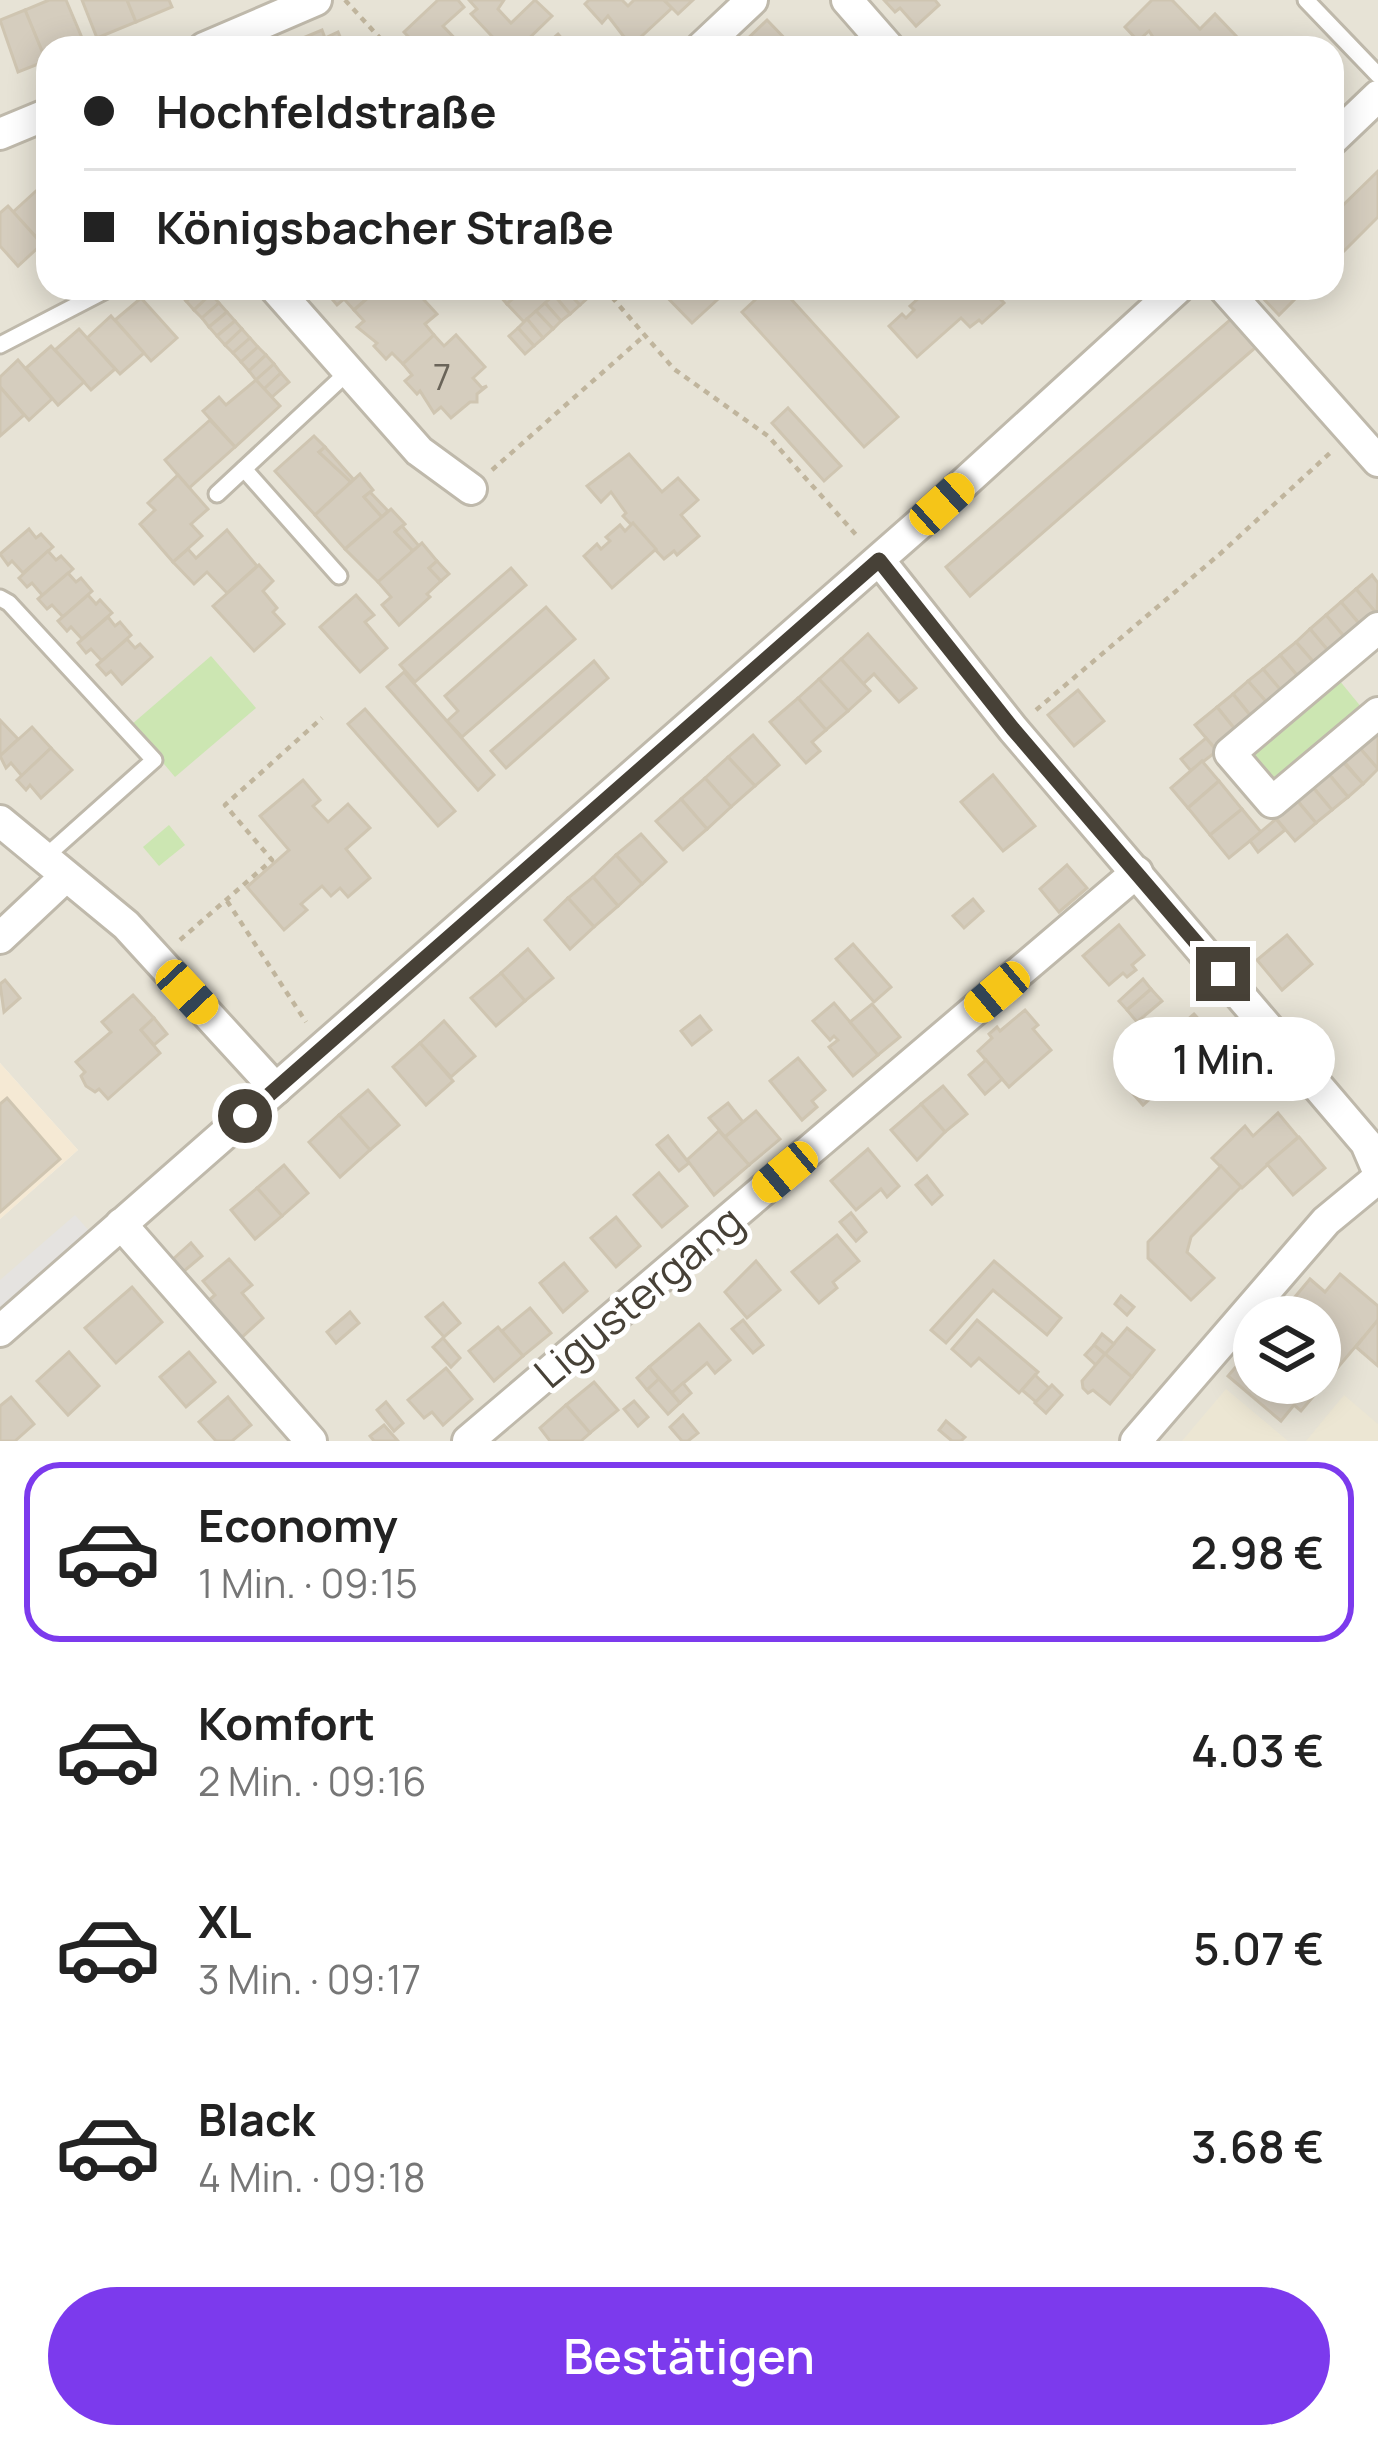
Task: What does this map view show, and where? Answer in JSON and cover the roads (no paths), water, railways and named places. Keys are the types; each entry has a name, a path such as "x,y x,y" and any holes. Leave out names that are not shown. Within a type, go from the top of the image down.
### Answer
{"street":[{"path":"232,36 316,0"},
{"path":"714,36 752,0"},
{"path":"847,0 875,36"},
{"path":"1344,129 1378,96"},
{"path":"0,134 36,119"},
{"path":"286,300 419,451 471,489"},
{"path":"0,1331 879,560 1165,300"},
{"path":"1235,300 1378,460"},
{"path":"879,560 1013,729 1366,1143 1378,1175 1326,1221 1136,1441"},
{"path":"1378,628 1230,753 1272,802 1378,713"},
{"path":"0,821 126,925 276,1089"},
{"path":"0,938 54,868"},
{"name":"Ligustergang","path":"468,1441 1137,872"},
{"path":"121,1224 311,1441"}],"lane":[{"path":"1306,0 1341,36"},
{"path":"1344,40 1378,75"},
{"path":"0,345 87,300"},
{"path":"217,494 349,371"},
{"path":"244,469 339,575"},
{"path":"0,598 154,760 54,868"}]}
